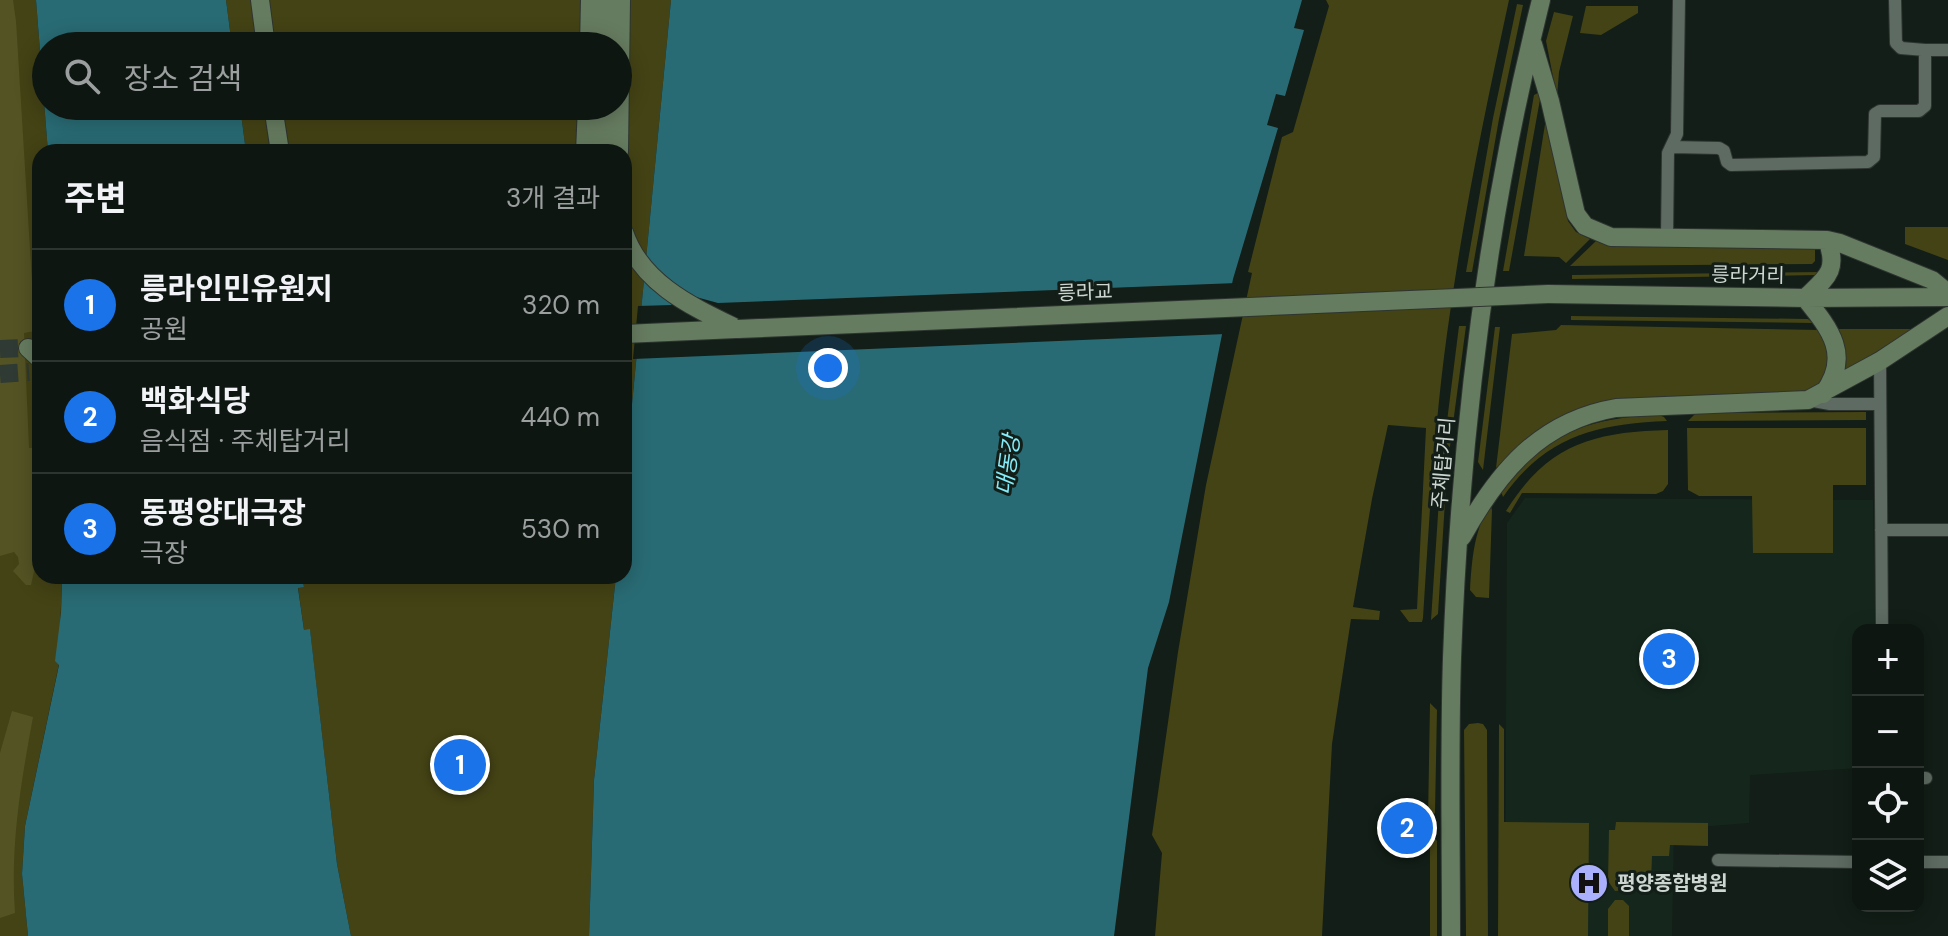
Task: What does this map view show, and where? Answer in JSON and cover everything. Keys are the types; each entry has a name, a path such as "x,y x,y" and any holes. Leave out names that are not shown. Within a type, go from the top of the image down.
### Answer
{"main road":[{"path":"260,0 264,32"},
{"path":"589,32 590,0"},
{"path":"605,32 606,0"},
{"path":"621,0 621,32"},
{"name":"주체탑거리","path":"1451,936 1451,710 1458,545 1469,412 1488,268 1541,0"},
{"path":"1532,40 1550,101 1576,214 1585,226 1596,233 1611,237 1827,240 1932,280 1948,295"},
{"path":"275,120 279,144"},
{"path":"585,144 586,120"},
{"path":"602,144 603,120"},
{"path":"619,120 619,144"},
{"path":"1815,398 1836,371 1836,347 1824,322 1805,298 1831,271 1833,258 1827,240"},
{"path":"632,250 671,293 738,329"},
{"name":"릉라교","path":"632,334 1548,294"},
{"name":"릉라거리","path":"1548,294 1805,298 1948,295"},
{"path":"1458,545 1500,478 1549,432 1591,413 1679,404 1783,403 1815,398 1880,361 1948,316"},
{"path":"1465,466 1475,477 1487,481 1500,478"}],"street":[{"path":"1667,238 1668,153 1677,134 1679,0"},
{"path":"1895,0 1896,43 1901,48 1948,50"},
{"path":"1671,147 1719,148 1731,165 1868,162 1874,157 1875,114 1880,111 1919,111 1925,106 1925,50"},
{"path":"1880,361 1882,624"},
{"path":"1815,398 1830,404 1880,404"},
{"path":"1881,530 1948,530"},
{"path":"1718,860 1852,862"},
{"path":"1924,862 1948,862"}],"shaded area":[{"path":"0,0 36,0 39,32 32,32 32,120 45,120 47,144 32,144 32,584 62,584 59,664 25,826 22,874 28,936 0,936"},
{"path":"0,0 13,0 32,282 32,332 24,333 29,448 32,448 31,585 26,585 13,571 19,564 14,552 0,556"},
{"path":"226,0 671,0 632,404 632,144 245,144 242,120 632,120 632,32 230,32"},
{"path":"1326,0 1509,0 1475,167 1447,334 1435,441 1423,618 1422,622 1409,622 1400,610 1417,609 1426,428 1388,425 1353,607 1380,611 1379,620 1351,619 1332,744 1322,936 1155,936 1162,853 1152,835 1206,485 1252,273 1248,272 1282,137 1293,132 1329,6"},
{"path":"1517,4 1523,5 1472,272 1466,272 1493,118"},
{"path":"1586,6 1638,6 1638,13 1601,35 1580,33"},
{"path":"1554,12 1573,16 1559,72 1557,97 1546,41"},
{"path":"1541,94 1509,271 1503,271 1534,95"},
{"path":"1546,118 1568,221 1576,232 1590,239 1566,263 1559,257 1524,256"},
{"path":"1905,227 1948,227 1948,260 1905,244"},
{"path":"1596,241 1626,246 1815,247 1815,261 1812,264 1570,266"},
{"path":"1821,272 1818,275 1572,279 1572,275"},
{"path":"1571,316 1808,319 1813,323 1571,320"},
{"path":"1561,325 1820,330 1829,357 1827,371 1810,393 1562,417 1532,434 1496,468 1512,334 1556,330"},
{"path":"1459,326 1466,326 1447,469 1438,614 1431,620 1441,469"},
{"path":"1495,327 1500,327 1483,470 1478,462"},
{"path":"1835,329 1914,329 1843,372"},
{"path":"1866,412 1866,420 1688,421 1696,413"},
{"path":"1659,415 1667,421 1617,426 1574,437 1537,460 1519,476 1503,497 1500,489 1515,470 1550,442 1590,425 1635,416"},
{"path":"1687,428 1866,428 1866,485 1833,485 1833,553 1753,553 1752,496 1699,496 1688,490"},
{"path":"1668,430 1668,484 1663,491 1656,494 1522,493 1510,513 1506,511 1538,470 1575,446 1617,434"},
{"path":"1525,498 1873,500 1875,624 1852,624 1852,768 1750,775 1749,823 1674,829 1672,936 1505,936 1507,523"},
{"path":"1490,503 1489,598 1476,597 1470,590 1473,556 1480,524"},
{"path":"303,584 615,584 594,780 589,936 351,936 337,864 310,630 304,630 298,587 304,587"},
{"path":"1430,703 1437,710 1435,813 1428,820"},
{"path":"12,711 33,717 15,839 15,913 0,918 0,753"},
{"path":"1478,723 1487,730 1488,936 1466,936 1464,730 1469,724"},
{"path":"1499,724 1504,729 1504,822 1589,823 1588,936 1498,936"},
{"path":"1616,822 1708,823 1708,846 1670,845 1669,856 1652,856 1651,882 1646,889 1615,891 1608,881 1609,830 1615,830"},
{"path":"1430,832 1437,841 1437,936 1430,936"},
{"path":"1615,900 1623,900 1629,906 1629,936 1608,936 1608,909"}],"water":[{"path":"36,0 226,0 230,32 39,32"},
{"name":"대동강","path":"671,0 1302,0 1294,28 1304,30 1285,96 1276,94 1267,125 1278,128 1233,279 1169,602 1148,668 1114,936 589,936 594,780 615,584 632,584 632,404"},
{"path":"45,120 242,120 245,144 47,144"},
{"path":"62,584 303,584 304,587 298,588 304,630 310,629 337,864 351,936 28,936 22,874 25,826 59,665 55,661"}],"pier":[{"path":"653,265 696,297 718,303 1237,283 1226,334 633,359 638,306 672,305 654,289"}],"tunnel":[{"path":"0,349 28,348"},
{"path":"0,374 29,372"}],"place":[{"name":"동평양대극장","path":"1669,659"},
{"name":"릉라인민유원지","path":"460,765"},
{"name":"백화식당","path":"1407,828"},
{"name":"평양종합병원","path":"1589,883"}]}
